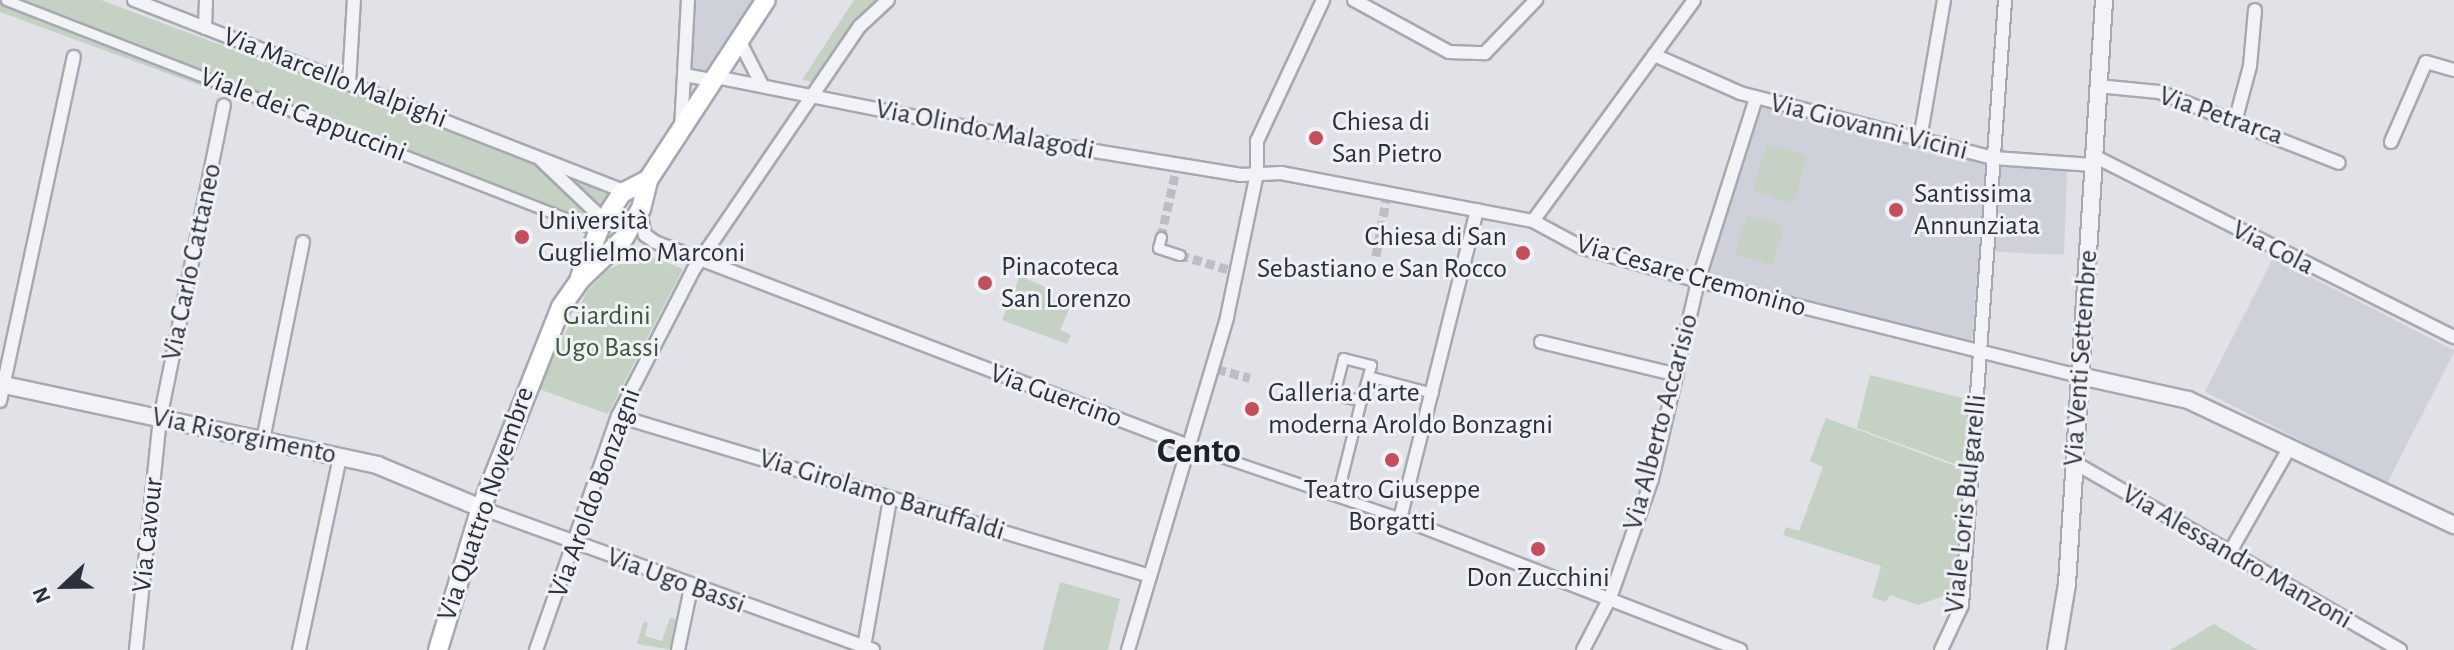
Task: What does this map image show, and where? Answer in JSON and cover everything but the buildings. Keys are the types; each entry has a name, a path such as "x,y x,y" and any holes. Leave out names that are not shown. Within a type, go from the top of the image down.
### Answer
{"main road":[{"path":"637,193 766,0"},
{"name":"Via Quattro Novembre","path":"436,648 481,508 549,332 580,280 602,226 637,193"},
{"name":"Via Quattro Novembre","path":"580,280 620,241 637,193"},
{"path":"602,226 606,242 620,241"}],"street":[{"name":"Viale dei Cappuccini","path":"6,0 602,226"},
{"name":"Via Marcello Malpighi","path":"134,0 637,193"},
{"path":"205,28 206,0"},
{"path":"349,83 354,0"},
{"path":"681,129 688,0"},
{"name":"Via Aroldo Bonzagni","path":"536,650 577,545 618,416 700,258 860,26 888,0"},
{"path":"1128,650 1147,575 1186,445 1214,368 1227,317 1257,174 1257,141 1323,0"},
{"path":"1354,0 1449,52 1485,53 1536,0"},
{"path":"1533,221 1694,0"},
{"path":"1920,139 1944,0"},
{"name":"Viale Loris Bulgarelli","path":"1941,650 1961,612 2005,0"},
{"name":"Via Venti Settembre","path":"2056,650 2067,584 2100,65 2100,1"},
{"path":"2235,122 2250,66 2255,10"},
{"path":"739,40 762,85"},
{"name":"Via Giovanni Vicini","path":"1654,55 1756,98 1994,158 2094,160"},
{"path":"1,390 74,57"},
{"path":"2391,142 2426,62 2454,70"},
{"name":"Via Olindo Malagodi","path":"684,75 762,85 1068,147 1257,174"},
{"name":"Via Petrarca","path":"2098,86 2159,92 2235,122 2285,137 2339,163"},
{"name":"Via Alberto Accarisio","path":"1583,650 1610,598 1652,479 1698,281 1756,98"},
{"name":"Via Carlo Cattaneo","path":"160,419 224,105"},
{"name":"Via Marcello Malpighi","path":"536,156 602,226"},
{"name":"Via Cola","path":"2094,160 2454,337"},
{"name":"Via Cesare Cremonino","path":"1257,174 1281,173 1533,221 1573,245 1698,281 2080,376"},
{"path":"620,241 645,235 637,193"},
{"path":"1400,518 1477,210"},
{"name":"Via Guercino","path":"645,235 1186,445 1400,518 1740,650"},
{"path":"1161,237 1158,248 1180,255"},
{"path":"263,440 303,242"},
{"path":"1867,317 1980,352"},
{"path":"1541,342 1677,375"},
{"path":"1337,496 1371,365 1343,358 1334,395 1361,400"},
{"path":"1368,376 1433,393"},
{"path":"2080,376 2188,400 2454,525"},
{"name":"Via Risorgimento","path":"1,390 340,457 406,474 481,508"},
{"name":"Via Girolamo Baruffaldi","path":"618,416 1147,575"},
{"name":"Via Cavour","path":"136,650 160,419"},
{"path":"2230,552 2290,447"},
{"path":"299,650 340,457"},
{"name":"Via Alessandro Manzoni","path":"2075,463 2400,650"},
{"path":"869,649 890,500"},
{"name":"Via Ugo Bassi","path":"481,508 849,646 869,649"},
{"path":"678,650 691,588"}],"shaded area":[{"path":"692,0 758,0 709,73 687,70"},
{"name":"Santissima Annunziata","path":"1757,102 1986,164 2067,168 2064,255 1979,251 1972,343 1707,273"},
{"path":"2273,258 2454,350 2387,484 2205,392"}],"green space":[{"path":"0,0 101,0 540,165 591,215 582,231 379,151 0,12"},
{"path":"854,0 876,0 856,19 816,82 802,80"},
{"path":"1767,144 1807,156 1793,203 1753,191"},
{"path":"561,176 610,193 605,207 600,210"},
{"path":"1747,215 1784,226 1772,266 1735,254"},
{"name":"Giardini Ugo Bassi","path":"656,258 683,269 608,414 536,388 588,290 608,270 630,259"},
{"path":"1020,276 1052,290 1049,298 1070,307 1060,330 1071,335 1067,344 1002,320"},
{"path":"1870,375 1970,400 1963,467 1857,428"},
{"path":"1826,418 1963,469 1955,592 1918,605 1890,595 1886,602 1872,597 1881,566 1783,535 1786,527 1799,531 1823,467 1810,461"},
{"path":"1060,582 1120,599 1108,650 1043,650"},
{"path":"670,617 681,621 674,650 637,644 644,621 648,623 645,636 662,641"},
{"path":"2214,624 2258,650 2170,650"}],"tunnel":[{"path":"1161,237 1177,166"},
{"path":"1376,256 1386,201"},
{"path":"1180,255 1237,272"},
{"path":"1217,369 1250,378"}],"place":[{"name":"Chiesa di San Pietro","path":"1316,138"},
{"name":"Santissima Annunziata","path":"1896,210"},
{"name":"Università Guglielmo Marconi","path":"522,237"},
{"name":"Chiesa di San Sebastiano e San Rocco","path":"1523,253"},
{"name":"Pinacoteca San Lorenzo","path":"985,283"},
{"name":"Galleria d'arte moderna Aroldo Bonzagni","path":"1252,409"},
{"name":"Teatro Giuseppe Borgatti","path":"1392,460"},
{"name":"Don Zucchini","path":"1538,549"}],"district":[{"name":"Cento","path":"1199,452"}]}
